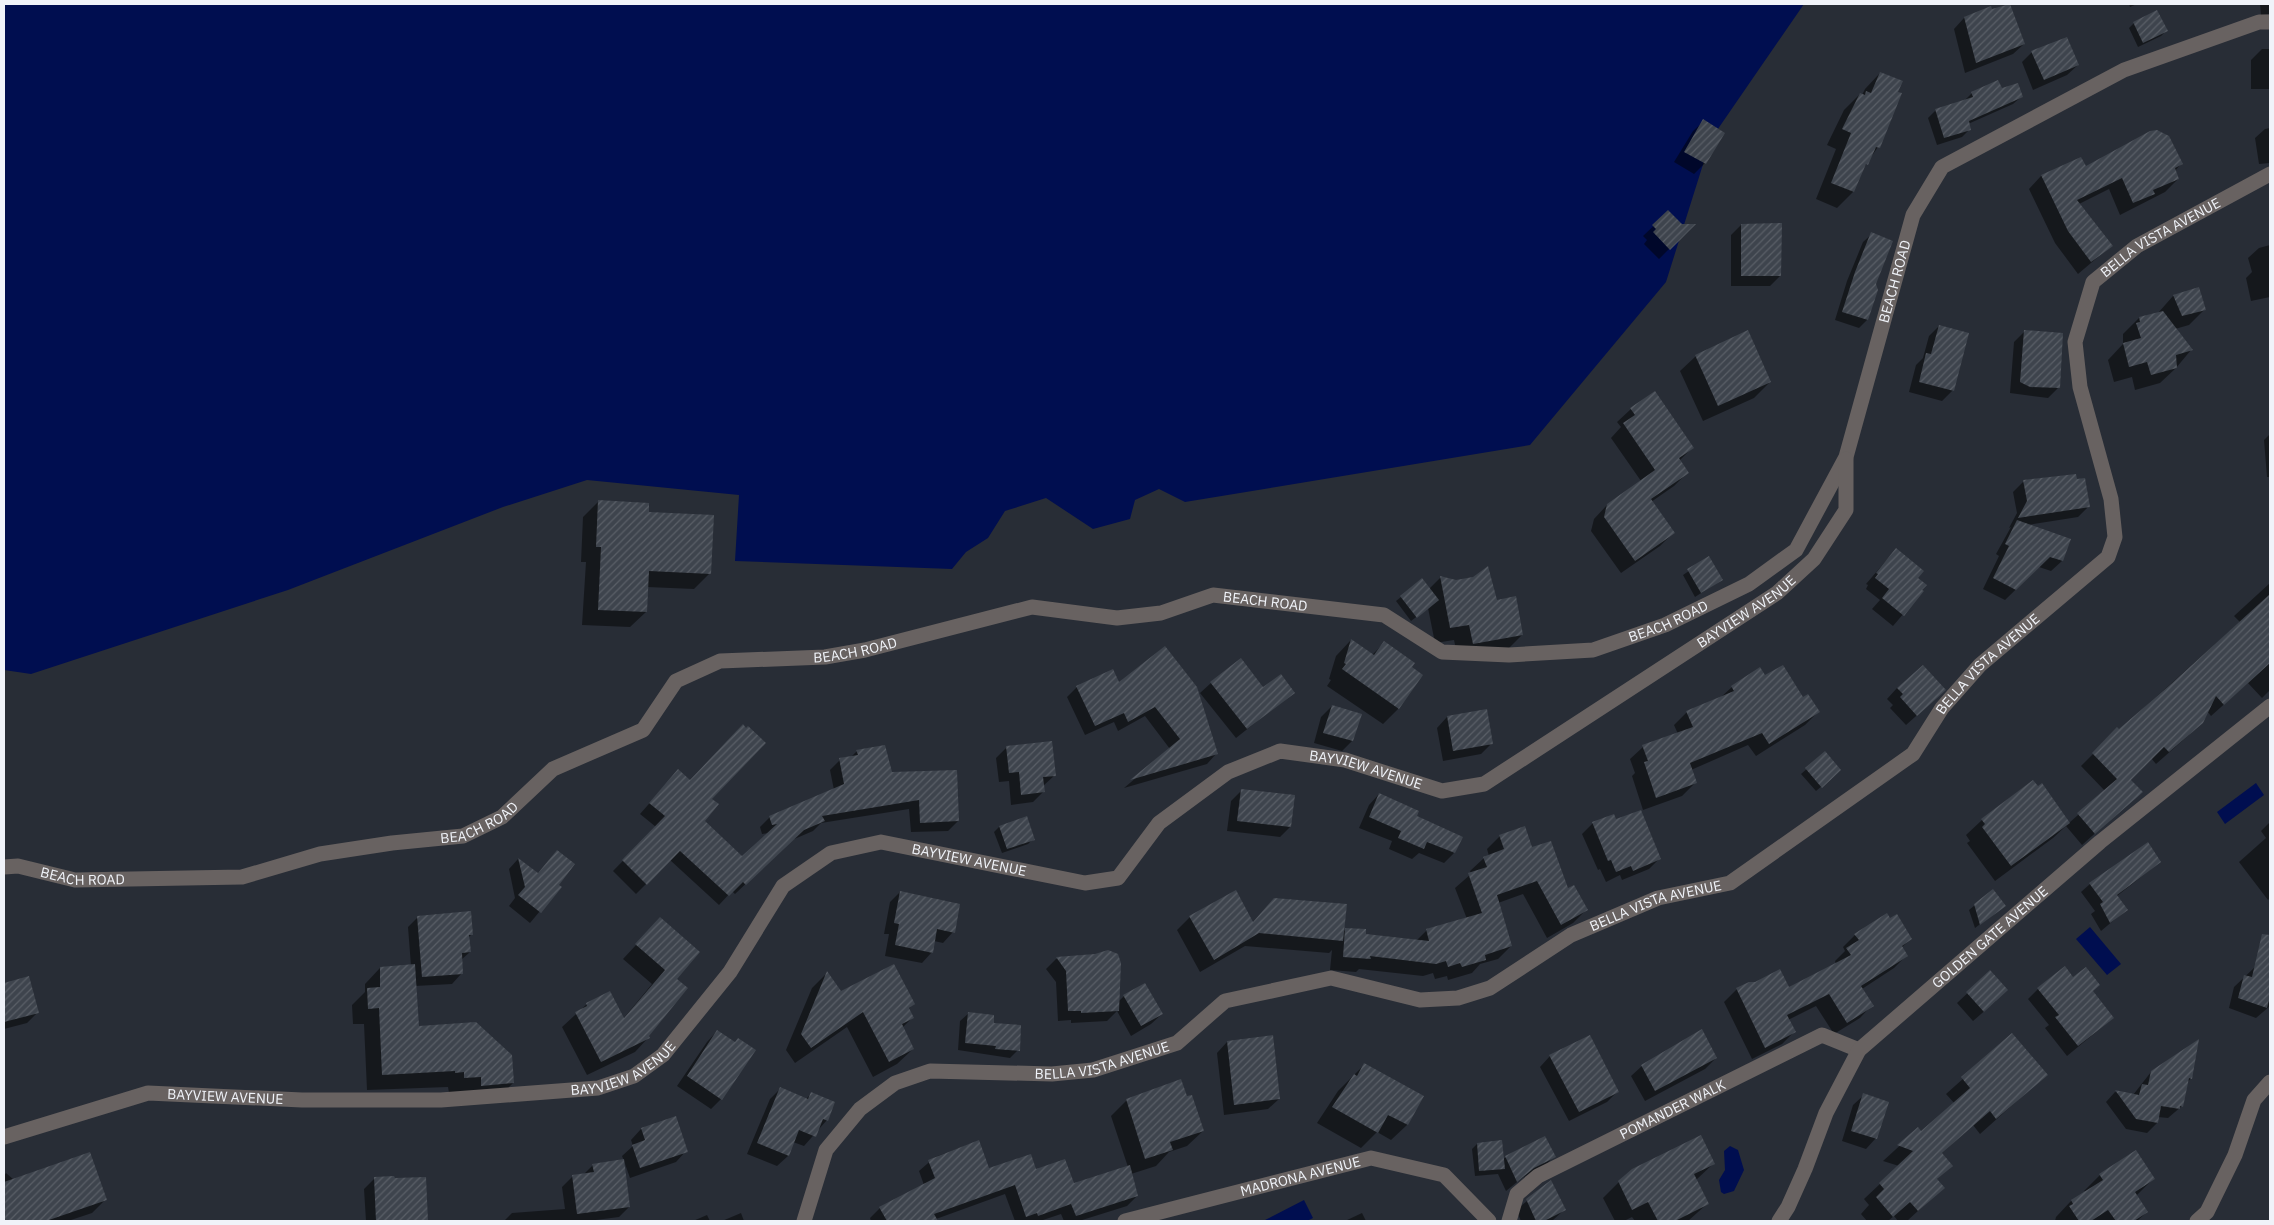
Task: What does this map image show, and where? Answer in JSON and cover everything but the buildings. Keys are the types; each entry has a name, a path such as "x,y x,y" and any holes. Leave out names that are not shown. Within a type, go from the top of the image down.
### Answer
{"street":[{"name":"BEACH ROAD","path":"4,868 18,866 75,880 242,876 320,854 392,843 463,836 502,817 553,769 643,730 676,681 720,661 825,657 864,650 1032,608 1118,618 1161,612 1212,594 1384,615 1442,652 1509,655 1593,650 1665,624 1740,588 1796,550 1846,457 1913,215 1942,167 2124,70 2259,22 2270,22"},
{"name":"BELLA VISTA AVENUE","path":"804,1221 826,1150 860,1108 895,1083 930,1072 1052,1074 1093,1070 1178,1043 1225,1001 1331,978 1420,1000 1458,998 1490,988 1571,935 1658,898 1730,883 1773,855 1836,806 1913,754 1942,708 1980,665 2108,557 2116,537 2111,498 2080,387 2075,342 2093,282 2137,246 2270,174"},
{"name":"BAYVIEW AVENUE","path":"4,1137 148,1093 302,1100 441,1100 598,1088 634,1076 663,1055 730,972 783,886 831,853 881,842 1085,883 1118,878 1159,823 1228,772 1280,751 1345,760 1442,791 1484,784 1777,593 1814,559 1846,510 1846,457"},
{"name":"GOLDEN GATE AVENUE","path":"1779,1221 1805,1169 1826,1113 1858,1050 2100,842 2270,706"},
{"name":"POMANDER WALK","path":"1509,1221 1517,1194 1538,1176 1822,1035 1858,1050"},
{"path":"2196,1221 2207,1212 2235,1155 2254,1100 2270,1082"},
{"name":"MADRONA AVENUE","path":"1125,1221 1371,1158 1444,1175 1489,1221"}],"shaded area":[{"path":"4,4 1804,4 1711,139 1666,282 1530,445 1185,502 1159,489 1135,500 1130,519 1093,529 1046,498 1005,511 988,538 966,552 952,569 735,561 739,495 587,480 503,507 288,590 31,674 4,670"},
{"path":"2256,783 2264,795 2225,824 2217,812"},
{"path":"2090,927 2121,964 2107,975 2076,939"},
{"path":"1730,1146 1738,1150 1744,1170 1734,1191 1724,1194 1721,1192 1719,1180 1725,1170 1724,1151"},
{"path":"1304,1200 1313,1218 1307,1221 1263,1221"}]}
